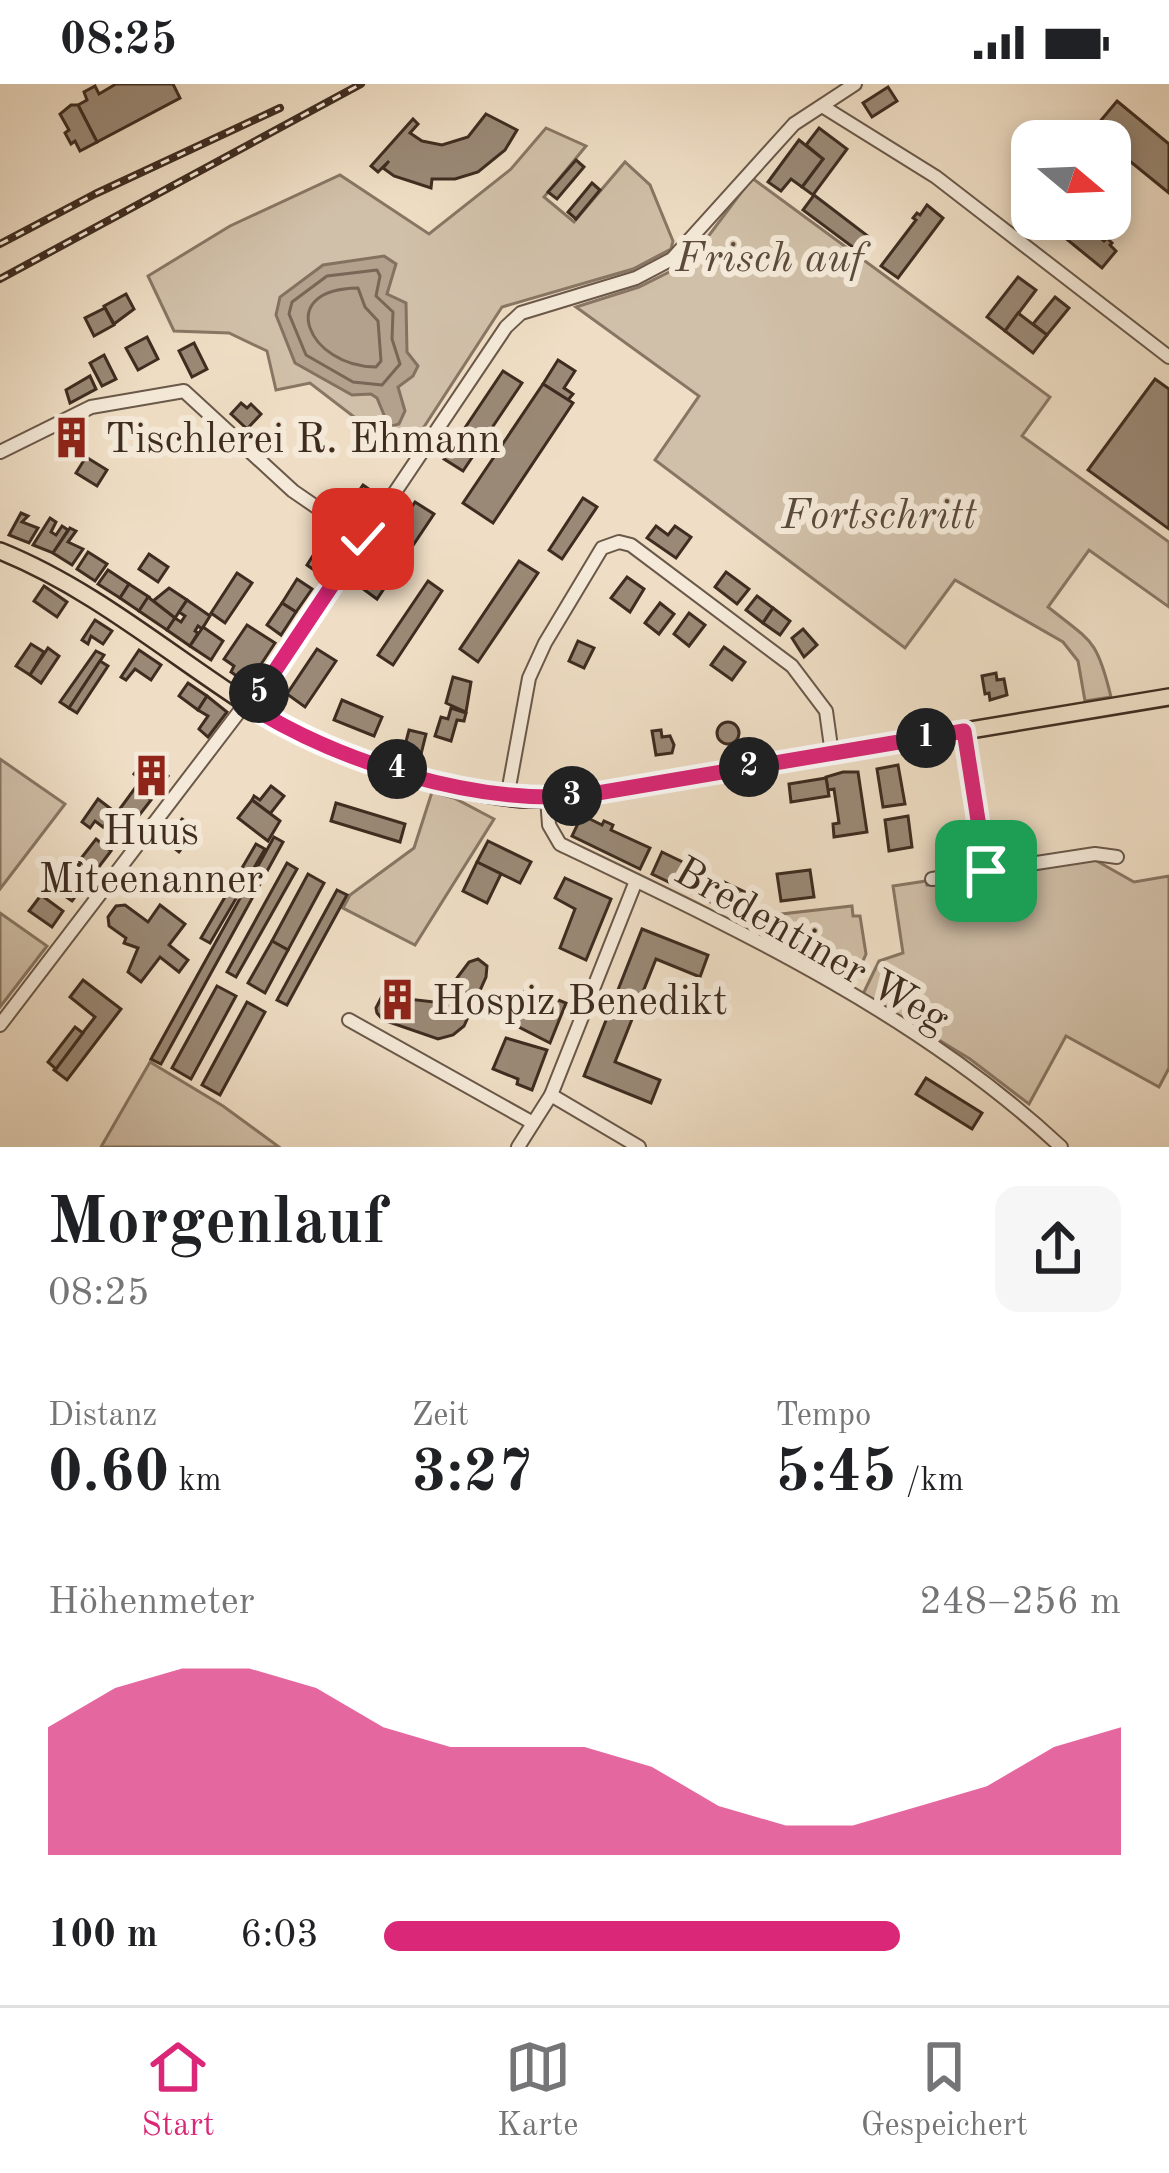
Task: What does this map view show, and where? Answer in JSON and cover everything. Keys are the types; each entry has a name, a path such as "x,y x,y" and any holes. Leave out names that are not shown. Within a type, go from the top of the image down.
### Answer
{"main road":[{"path":"0,551 72,587 303,738 507,797 547,798 1169,697"}],"street":[{"path":"0,1025 258,696 506,327 521,314 636,278 672,259 794,124 855,84"},
{"path":"822,106 936,177 1169,357"},
{"path":"0,452 92,407 184,391 293,491 363,539"},
{"path":"507,797 529,678 544,643 602,548 619,542 631,545 793,666 826,711 832,754"},
{"path":"964,731 986,871"},
{"name":"Bredentiner Weg","path":"547,798 549,825 560,844 747,934 837,986 982,1081 1061,1147"},
{"path":"932,879 1094,854 1117,857"},
{"path":"518,1147 551,1095 636,881"},
{"path":"350,1020 532,1123"},
{"path":"551,1095 639,1147"}],"green space":[{"path":"546,128 586,146 544,197 574,222 625,162 650,185 673,241 671,249 633,269 502,307 405,456 310,383 276,390 267,351 229,333 174,331 148,276 230,226 340,175 429,234 511,169"},
{"name":"Fortschritt","path":"752,178 1050,397 1022,436 1169,542 1169,607 1089,550 1048,607 1091,643 1111,697 1085,701 1078,661 1063,642 955,580 905,648 655,460 699,396 576,307 639,287 689,262"},
{"path":"0,759 65,804 0,889"},
{"path":"432,792 494,819 415,945 343,908 350,895 414,848"},
{"path":"1095,860 1134,882 1169,876 1169,1068 1159,1087 1066,1036 1029,1104 970,1059 863,994 879,961 903,953 893,886"},
{"path":"852,906 853,916 860,916 866,954 854,981 848,983 757,928 764,916"},
{"path":"0,913 47,946 0,1007"},
{"path":"150,1062 223,1106 279,1147 101,1147"}],"water":[{"path":"384,256 396,264 387,294 406,303 407,352 418,366 398,387 405,411 399,424 389,427 377,398 352,395 295,363 276,315 280,297 323,265"}],"building":[{"path":"116,84 173,84 180,98 97,142 78,105 87,100 84,92 95,86 99,94"},
{"path":"888,87 897,101 872,117 863,103"},
{"path":"1117,101 1169,144 1169,193 1131,162 1131,120 1101,120"},
{"path":"78,105 97,142 80,151 65,133 69,130 60,114"},
{"path":"486,114 517,130 505,150 478,172 432,179 431,188 394,176 383,168 389,161 378,172 371,166 413,119 418,124 410,133 442,145 468,137"},
{"path":"819,128 847,149 813,195 802,187 823,159 806,145"},
{"path":"799,140 823,159 802,187 791,179 781,191 768,182"},
{"path":"576,160 584,167 557,199 548,192"},
{"path":"592,183 600,190 576,219 568,212"},
{"path":"814,195 869,237 858,251 803,210"},
{"path":"927,205 943,218 898,278 881,266"},
{"path":"1068,240 1109,240 1116,251 1102,268"},
{"path":"1018,277 1036,290 1005,331 987,317"},
{"path":"126,294 134,309 114,324 104,306"},
{"path":"1055,297 1069,308 1047,335 1033,324"},
{"path":"105,308 114,325 94,336 85,318"},
{"path":"1018,313 1047,335 1033,353 1005,331"},
{"path":"147,337 158,359 138,370 126,348"},
{"path":"194,343 207,369 192,377 179,351"},
{"path":"104,355 116,379 102,386 90,363"},
{"path":"558,360 575,371 564,388 573,394 568,400 543,384"},
{"path":"503,371 522,383 463,471 444,459"},
{"path":"90,376 96,389 70,403 66,390"},
{"path":"1155,379 1169,389 1169,529 1088,470"},
{"path":"543,384 573,403 493,523 463,503"},
{"path":"241,403 247,408 251,404 261,414 247,429 231,414"},
{"path":"86,457 107,470 97,486 76,473"},
{"path":"363,485 373,492 357,520 332,504 342,490 354,498"},
{"path":"583,498 597,507 562,559 549,550"},
{"path":"415,502 434,514 377,599 359,586"},
{"path":"21,513 28,516 22,522 38,528 29,543 9,535"},
{"path":"50,518 56,522 51,532 56,535 62,526 68,530 53,553 33,545"},
{"path":"656,526 668,535 675,526 691,537 676,558 647,538"},
{"path":"70,528 76,531 68,542 83,549 72,565 53,553"},
{"path":"324,538 339,548 321,575 307,565"},
{"path":"88,552 107,564 95,581 77,569"},
{"path":"149,554 168,567 158,582 139,569"},
{"path":"519,561 538,573 478,662 460,649"},
{"path":"108,570 129,584 120,598 98,584"},
{"path":"726,572 749,589 737,604 715,587"},
{"path":"237,573 252,583 225,623 211,613"},
{"path":"627,577 644,589 630,612 611,598"},
{"path":"297,579 312,589 296,612 282,603"},
{"path":"428,581 442,591 393,665 378,655"},
{"path":"129,584 149,597 139,611 120,598"},
{"path":"44,586 67,602 57,617 34,601"},
{"path":"169,588 187,600 175,618 153,601"},
{"path":"757,596 773,608 763,623 746,610"},
{"path":"148,597 175,618 167,630 139,611"},
{"path":"187,600 210,616 202,629 198,626 190,646 167,630 175,618 181,622 185,616 179,612"},
{"path":"282,603 296,612 281,635 267,625"},
{"path":"660,603 674,614 659,634 645,623"},
{"path":"773,608 790,621 780,635 763,623"},
{"path":"689,613 705,625 689,646 674,634"},
{"path":"95,620 112,631 103,644 91,636 88,644 82,640"},
{"path":"247,625 275,643 248,684 231,672 234,666 224,659"},
{"path":"203,627 223,641 211,660 190,646"},
{"path":"803,629 817,645 804,657 792,638"},
{"path":"578,641 594,648 584,668 569,661"},
{"path":"31,644 44,652 30,675 16,666"},
{"path":"724,647 745,662 732,680 711,665"},
{"path":"48,648 59,656 41,683 30,675"},
{"path":"317,649 336,661 305,707 287,694"},
{"path":"139,650 161,665 151,680 135,669 126,680 121,677"},
{"path":"96,651 104,655 69,708 60,702"},
{"path":"100,661 108,666 77,713 69,708"},
{"path":"996,673 997,680 1004,679 1007,695 990,700 982,676"},
{"path":"453,677 471,682 466,712 446,703"},
{"path":"188,683 207,696 198,710 179,696"},
{"path":"207,696 227,712 208,737 199,729 208,716 198,710"},
{"path":"342,700 382,717 374,736 334,720"},
{"path":"451,708 466,713 464,721 457,720 451,741 435,736 441,717 448,719"},
{"path":"728,722 739,733 728,744 717,733"},
{"path":"409,730 426,734 421,754 404,749"},
{"path":"661,730 662,737 670,736 674,745 672,753 656,755 652,731"},
{"name":"Huus Miteenanner","path":"146,759 168,776 156,792 134,774"},
{"path":"898,765 905,804 883,807 877,769"},
{"path":"858,772 867,832 834,837 833,824 839,823 834,789 828,790 826,777"},
{"path":"826,778 829,796 791,802 789,784"},
{"path":"271,786 284,796 270,814 252,800 254,796 260,800"},
{"path":"135,788 151,800 134,822 119,810"},
{"path":"98,799 119,815 103,827 95,821 90,828 82,822"},
{"path":"252,800 280,821 268,841 238,818"},
{"path":"336,803 405,824 400,842 331,821"},
{"path":"582,815 613,825 611,830 650,848 640,869 572,836"},
{"path":"908,816 912,847 889,851 885,820"},
{"path":"182,819 196,830 179,852 165,841"},
{"path":"274,837 283,842 161,1064 151,1059"},
{"path":"96,839 111,851 95,872 79,861"},
{"path":"488,841 531,862 520,883 477,862"},
{"path":"256,844 265,849 210,943 201,938"},
{"path":"662,852 753,896 742,917 652,874"},
{"path":"477,862 501,874 487,903 463,891"},
{"path":"287,863 297,869 236,977 227,972"},
{"path":"73,868 88,880 72,901 56,890"},
{"path":"810,870 814,897 781,901 777,874"},
{"path":"308,874 324,883 288,950 272,941"},
{"path":"565,878 611,899 586,960 560,948 575,909 555,898"},
{"path":"337,890 347,895 287,1005 277,1000"},
{"path":"41,895 63,911 52,927 29,911"},
{"path":"125,905 148,922 160,905 185,924 169,945 188,960 179,972 160,957 141,982 128,972 138,948 124,943 126,938 109,926 108,917 116,906"},
{"path":"642,929 708,955 700,977 656,959 615,1062 660,1080 651,1103 584,1076"},
{"path":"272,941 288,950 265,993 248,983"},
{"name":"Hospiz Benedikt","path":"478,959 487,966 486,977 464,1026 453,1035 438,1039 383,1020 377,1013 382,996 434,1002 442,998 469,962"},
{"path":"83,980 121,1009 67,1080 54,1070 95,1017 70,997"},
{"path":"217,986 236,996 191,1079 172,1068"},
{"path":"524,992 566,1003 550,1043 511,1023"},
{"path":"247,1002 265,1012 220,1095 202,1085"},
{"path":"75,1027 83,1033 56,1069 48,1062"},
{"path":"506,1038 547,1050 532,1090 493,1069"},
{"path":"926,1078 982,1113 972,1129 916,1094"}],"railway":[{"path":"0,279 361,84"},
{"path":"0,244 280,108"}],"place":[{"name":"Tischlerei R. Ehmann","path":"71,437"},
{"name":"Huus Miteenanner","path":"151,775"},
{"name":"Hospiz Benedikt","path":"398,999"}],"route":[{"path":"363,539 248,705 303,738 458,787 527,799 580,796 964,731 986,871"}],"park label":[{"name":"Frisch auf","path":"770,256"}]}
